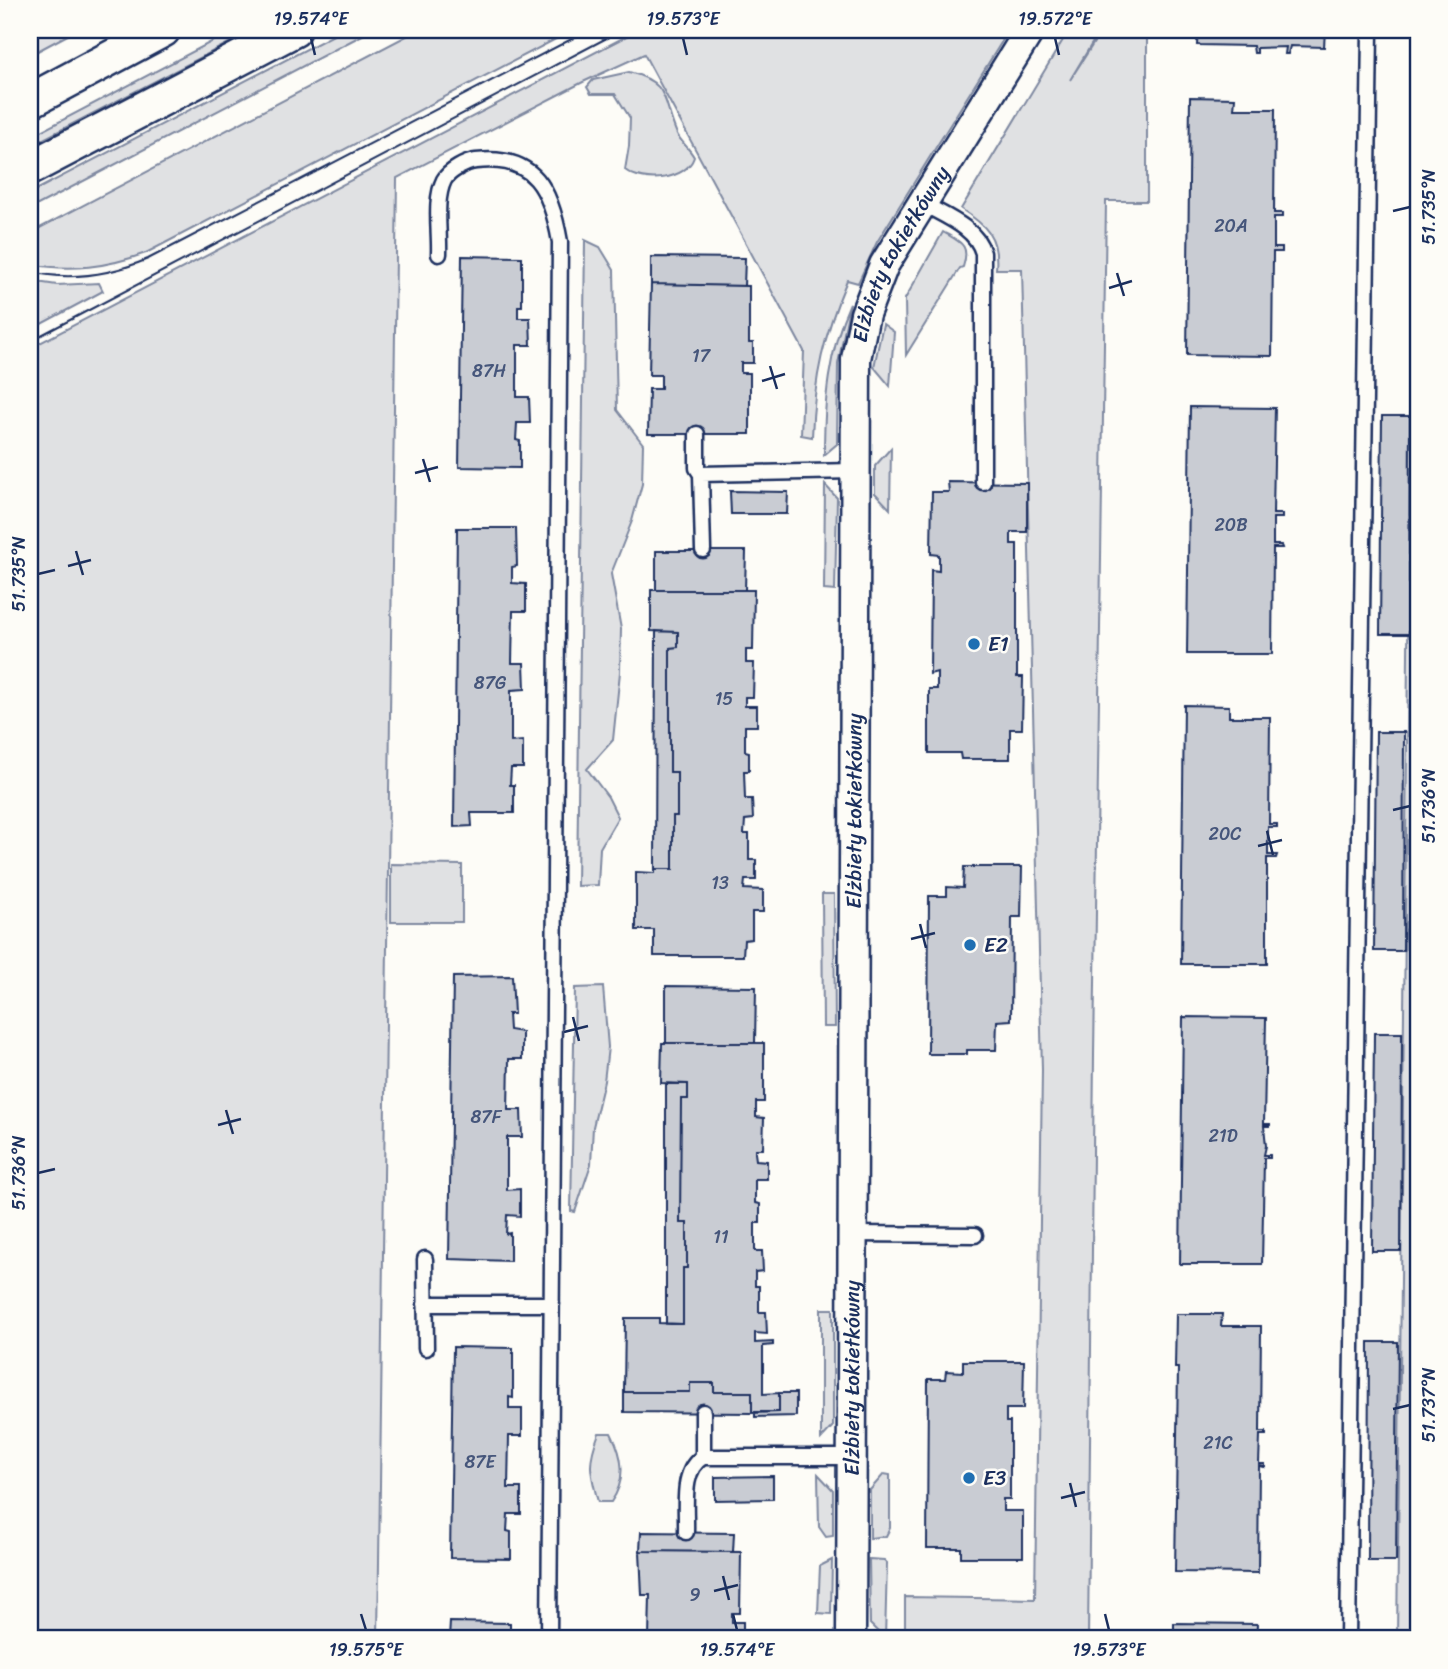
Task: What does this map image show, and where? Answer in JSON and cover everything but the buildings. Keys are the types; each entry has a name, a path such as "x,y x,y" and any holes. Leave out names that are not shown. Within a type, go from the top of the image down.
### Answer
{"street":[{"path":"30,101 163,30"},
{"path":"30,168 294,30"},
{"name":"Elżbiety Łokietkówny","path":"850,1639 856,359 865,314 884,265 1030,30"}],"lane":[{"path":"1348,1639 1370,30"},
{"path":"439,254 440,190 446,176 468,162 496,159 522,165 541,184 555,213 560,242 549,1639"},
{"path":"922,203 974,235 983,253 983,482"},
{"path":"697,434 703,550"},
{"path":"701,474 855,471"},
{"path":"852,1234 975,1235"},
{"path":"425,1259 426,1348"},
{"path":"425,1304 552,1304"},
{"path":"703,1412 703,1457"},
{"path":"686,1532 688,1473 694,1462 703,1457 851,1457"}],"shaded area":[{"path":"30,30 77,30 30,55"},
{"path":"234,30 254,30 30,146 30,137"},
{"path":"343,30 372,30 30,209 30,193"},
{"path":"418,30 573,30 146,253 89,267 60,268 30,264 30,233"},
{"path":"638,30 1009,30 877,242 858,283 847,280 822,356 815,394 812,437 801,435 804,351 644,54 583,82 397,178 378,1639 30,1639 30,348"},
{"path":"1069,30 1100,30 1070,80 1102,30 1147,30 1147,201 1106,201 1088,1639 905,1639 905,1597 1035,1599 1042,1070 1022,269 996,269 995,248 989,233 961,209"},
{"path":"1415,30 1418,30 1418,1639 1397,1639"},
{"path":"629,72 643,76 659,87 663,94 677,134 694,157 682,171 663,178 653,178 625,170 630,118 615,94 591,94 587,87 593,80"},
{"path":"943,232 963,245 966,254 963,267 906,355 905,299"},
{"path":"585,240 600,247 614,270 617,410 643,444 642,484 632,521 611,574 621,629 613,740 587,769 608,797 618,817 600,848 598,885 577,886"},
{"path":"30,281 57,285 99,283 103,291 30,330"},
{"path":"850,303 838,364 837,444 824,455 825,416 832,359"},
{"path":"883,324 894,332 890,386 874,367"},
{"path":"891,448 890,509 875,493 875,466"},
{"path":"825,485 837,498 835,591 824,590"},
{"path":"391,864 462,865 462,922 391,922"},
{"path":"822,894 834,894 835,1027 823,1027"},
{"path":"603,987 608,1047 604,1081 593,1127 591,1164 575,1212 571,1211 575,988"},
{"path":"821,1309 833,1309 833,1426 821,1439"},
{"path":"599,1433 611,1433 622,1468 619,1485 611,1502 598,1502 592,1475 591,1460"},
{"path":"818,1474 833,1490 833,1536 826,1537 819,1527"},
{"path":"884,1474 890,1475 890,1528 886,1536 870,1538 870,1490"},
{"path":"869,1559 884,1560 887,1563 885,1639 870,1624"},
{"path":"832,1560 831,1614 818,1613 820,1566"}],"tram line":[{"path":"30,272 60,276 90,275 148,259 589,30"},
{"path":"30,341 622,30"}],"place":[{"name":"E1","path":"974,644"},
{"name":"E2","path":"970,945"},
{"name":"E3","path":"969,1478"}]}
